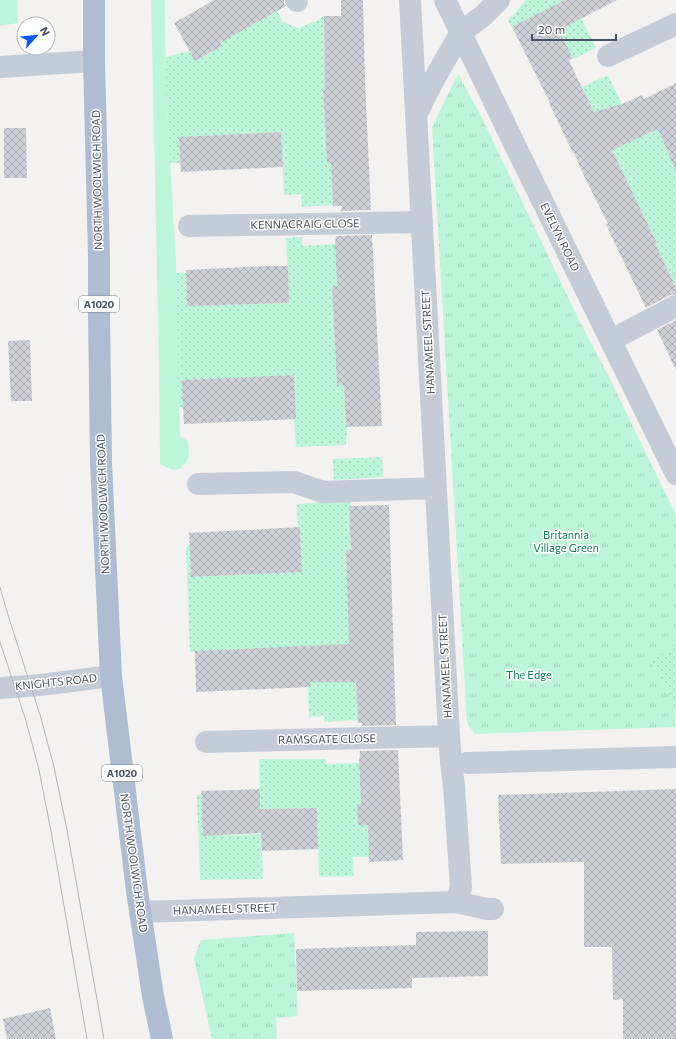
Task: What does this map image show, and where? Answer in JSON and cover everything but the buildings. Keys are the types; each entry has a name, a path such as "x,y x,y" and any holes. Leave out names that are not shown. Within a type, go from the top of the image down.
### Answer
{"main road":[{"name":"A1020","path":"94,0 94,60"},
{"name":"NORTH WOOLWICH ROAD","path":"94,60 99,257 101,463 111,676 140,912 153,996 162,1039"}],"street":[{"name":"HANAMEEL STREET","path":"140,912 456,902 461,887 449,736 410,0"},
{"name":"EVELYN ROAD","path":"445,0 676,474"},
{"path":"416,114 461,32 483,16 499,0"},
{"path":"608,56 676,24"},
{"path":"0,67 94,60"},
{"name":"KENNACRAIG CLOSE","path":"189,226 422,222"},
{"path":"611,340 676,306"},
{"path":"198,484 294,482 323,492 435,488"},
{"name":"KNIGHTS ROAD","path":"0,688 40,685 111,676"},
{"name":"RAMSGATE CLOSE","path":"206,742 449,736"},
{"path":"467,763 676,757"},
{"path":"456,902 487,909 494,909"}],"green space":[{"path":"0,0 18,0 18,16 16,16 16,23 0,26"},
{"path":"151,0 165,0 166,92 176,261 180,436 188,441 189,458 180,469 172,470 160,464"},
{"path":"526,0 569,0 581,18 596,48 574,59 548,9 512,27 508,20"},
{"path":"277,11 283,22 299,28 324,16 325,83 365,83 366,98 324,101 327,163 331,163 333,205 302,207 301,194 284,195 281,132 180,137 181,163 170,163 166,92 166,57 190,51 196,61 222,46 219,42"},
{"name":"Britannia Village Green","path":"458,74 480,114 578,318 610,379 676,515 676,646 651,661 676,706 675,727 475,734 467,723 432,127"},
{"path":"608,75 637,139 658,129 676,128 676,286 582,87"},
{"path":"302,237 302,246 335,244 337,286 332,287 337,385 344,385 347,427 346,445 296,447 294,419 179,407 176,273 186,273 187,306 289,303 286,238"},
{"path":"382,457 383,477 334,480 333,459"},
{"path":"350,500 351,550 346,551 351,682 356,682 358,720 324,722 324,716 309,717 308,687 310,687 235,649 190,652 186,548 189,545 191,577 302,572 300,527 298,527 297,504"},
{"path":"676,645 676,706 651,661"},
{"path":"259,759 326,759 326,764 359,763 361,804 357,804 368,825 369,857 353,857 354,876 319,877 317,808 260,809"},
{"path":"201,794 203,836 261,834 263,879 200,880 197,795"},
{"path":"294,933 298,1016 276,1018 277,1039 212,1039 194,958 201,940"}],"tram line":[{"path":"0,587 41,718 54,767 67,830 104,1039"},
{"path":"0,642 26,721 39,770 87,1039"}],"park label":[{"name":"The Edge","path":"529,675"}]}
